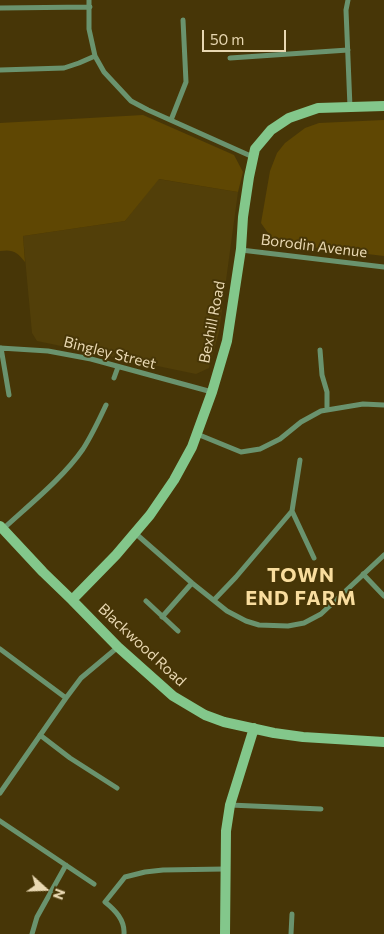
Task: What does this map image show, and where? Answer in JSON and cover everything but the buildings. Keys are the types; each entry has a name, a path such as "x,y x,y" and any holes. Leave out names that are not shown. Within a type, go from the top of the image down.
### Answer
{"street":[{"path":"89,0 89,28 95,56 104,72 130,100 253,158"},
{"path":"348,0 346,10 350,108"},
{"path":"0,8 90,6"},
{"path":"171,120 186,82 183,20"},
{"path":"230,58 348,50"},
{"path":"0,70 64,68 95,56"},
{"name":"Bexhill Road","path":"72,600 116,555 150,515 174,480 192,447 212,392 227,341 241,250 248,177 255,149 271,130 289,118 318,108 384,106"},
{"name":"Borodin Avenue","path":"241,250 384,267"},
{"name":"Bingley Street","path":"9,395 0,348 48,351 91,359 212,392"},
{"path":"320,350 327,410"},
{"path":"114,378 118,367"},
{"path":"197,434 241,452 260,449 280,439 301,422 321,411 363,404 384,405"},
{"path":"2,527 61,474 81,451 94,432 106,405"},
{"path":"214,600 236,578 292,512 300,460"},
{"path":"292,512 314,558"},
{"name":"Blackwood Road","path":"2,527 43,572 118,647 167,691 205,715 224,722 274,734 384,742"},
{"path":"135,533 227,611 259,626 288,626 304,623 321,614 384,555"},
{"path":"363,574 384,596"},
{"path":"162,616 192,583"},
{"path":"146,601 178,631"},
{"path":"0,793 81,678 118,647"},
{"path":"0,649 66,698"},
{"path":"225,934 226,831 230,805 254,728"},
{"path":"40,735 70,758 117,788"},
{"path":"230,805 321,809"},
{"path":"0,821 94,884"},
{"path":"32,934 37,917 66,865"},
{"path":"124,934 124,928 116,911 105,902 126,877 163,870 226,869"},
{"path":"291,934 292,914"}],"shaded area":[{"path":"143,115 234,155 243,172 238,192 159,179 125,221 23,236 25,262 14,252 8,250 0,251 0,123"},
{"path":"384,120 384,256 275,243 261,223 270,171 277,153 285,143 305,128 319,123"},
{"path":"158,179 238,192 219,332 209,368 196,374 37,341 32,333 23,236 125,221"}],"district":[{"name":"TOWN END FARM","path":"301,586"}]}
